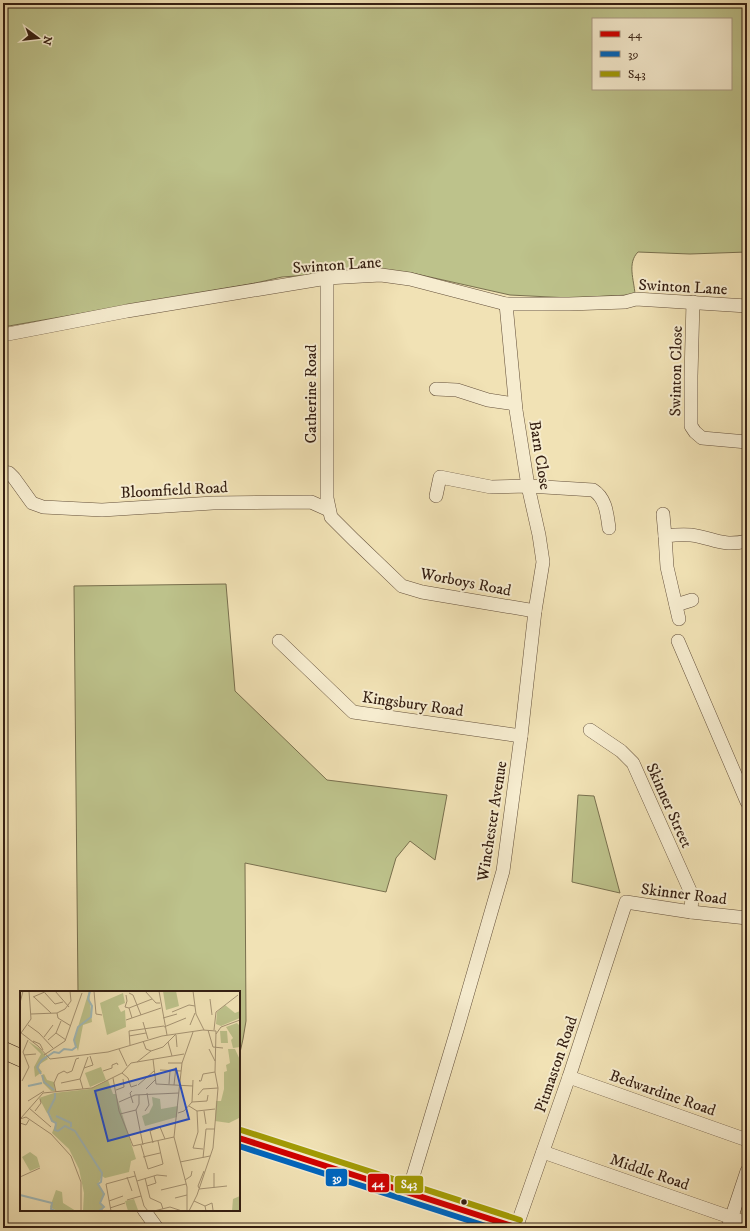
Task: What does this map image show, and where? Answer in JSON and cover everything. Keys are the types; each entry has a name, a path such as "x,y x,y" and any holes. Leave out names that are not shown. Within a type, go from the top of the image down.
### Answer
{"main road":[{"path":"3,1050 20,1058"},
{"path":"240,1138 517,1228"}],"street":[{"name":"Swinton Lane","path":"3,335 135,310 327,278 380,275 403,278 506,304 625,302 636,299 747,306"},
{"name":"Catherine Road","path":"327,278 327,498 329,510"},
{"name":"Swinton Close","path":"694,302 691,376 691,426 702,438 747,442"},
{"name":"Barn Close","path":"506,304 515,404 528,486 539,535 543,562 535,611"},
{"path":"436,389 457,390 488,400 515,404"},
{"name":"Bloomfield Road","path":"3,472 9,473 32,503 42,507 102,510 213,503 311,502 329,510"},
{"path":"436,496 440,477 491,487 528,486 593,490 598,493 606,507 609,528"},
{"name":"Worboys Road","path":"329,510 331,517 336,523 402,586 422,592 535,611"},
{"path":"663,514 667,567 679,619"},
{"path":"665,536 692,535 724,544 736,544 747,541"},
{"path":"676,604 692,600"},
{"name":"Winchester Avenue","path":"408,1192 503,871 522,736 535,611"},
{"name":"Kingsbury Road","path":"279,641 353,712 522,736"},
{"path":"678,642 747,802"},
{"name":"Skinner Street","path":"590,730 621,751 633,763 692,895 691,912"},
{"name":"Skinner Road","path":"623,911 626,902 691,912 747,918"},
{"name":"Pitmaston Road","path":"517,1228 569,1077 623,911"},
{"name":"Bedwardine Road","path":"569,1077 747,1140"},
{"name":"Middle Road","path":"543,1152 730,1222 747,1223"},
{"path":"730,1222 747,1171"},
{"path":"145,1211 157,1228"}],"green space":[{"path":"3,3 747,3 747,252 690,254 638,252 632,266 635,294 629,295 570,298 510,295 412,273 377,269 348,269 310,275 282,277 251,284 3,327"},
{"path":"226,584 235,691 327,780 447,795 435,860 410,841 396,858 386,892 245,863 246,1021 240,1052 240,991 78,991 74,586"},
{"path":"578,795 594,796 620,893 572,882"}],"transit line":[{"name":"S43","path":"241,1130 520,1220"},
{"name":"44","path":"240,1138 518,1228"},
{"name":"39","path":"240,1146 492,1228"}]}
